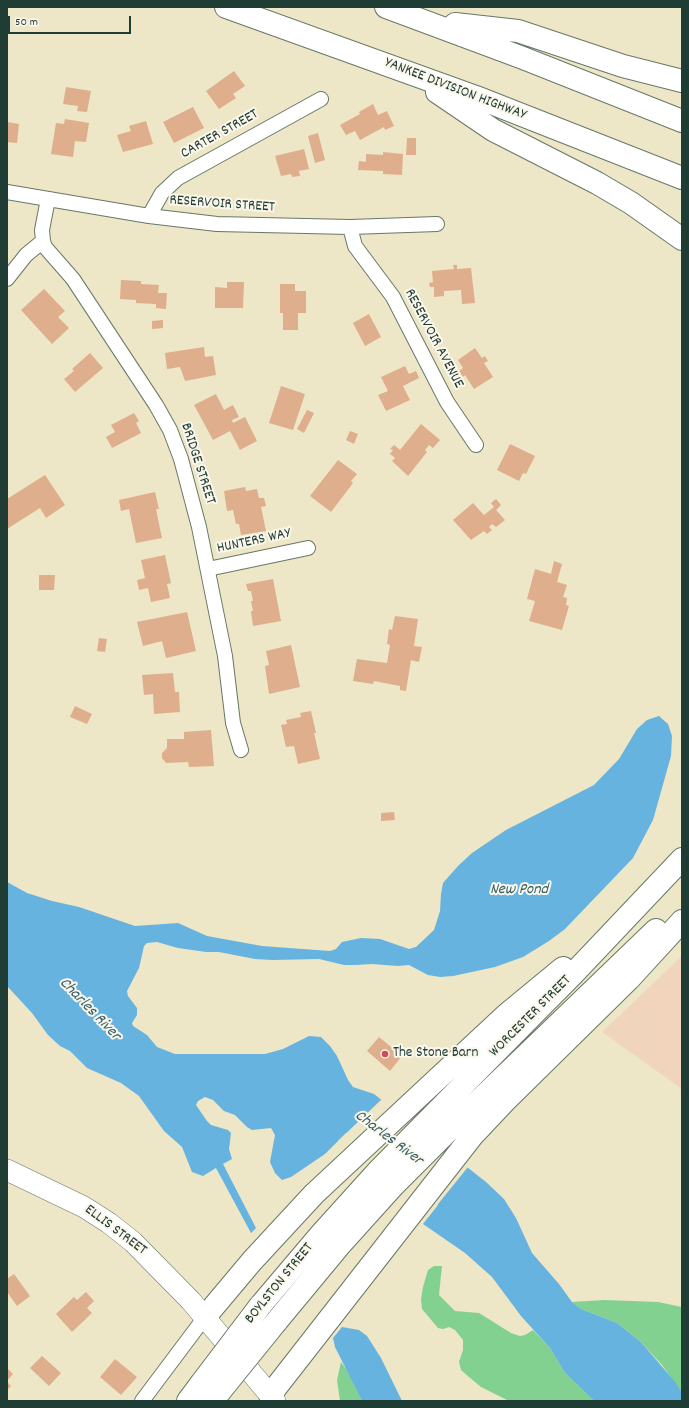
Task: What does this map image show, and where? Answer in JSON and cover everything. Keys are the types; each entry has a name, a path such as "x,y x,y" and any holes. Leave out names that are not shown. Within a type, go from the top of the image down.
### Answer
{"highway":[{"name":"YANKEE DIVISION HIGHWAY","path":"226,7 408,72 682,178"},
{"path":"386,7 682,121"},
{"path":"423,21 518,31 623,66 682,81"},
{"path":"408,72 493,130 597,183 642,210 682,239"},
{"name":"WORCESTER STREET","path":"377,1172 682,860"},
{"name":"WORCESTER STREET","path":"394,1186 617,967 682,907"},
{"path":"205,1317 285,1224 356,1155 511,1011 626,919"},
{"path":"270,1399 418,1204 492,1113 624,984 682,921"},
{"name":"BOYLSTON STREET","path":"204,1397 260,1306 316,1239 377,1172"},
{"name":"BOYLSTON STREET","path":"204,1397 276,1322 334,1251 394,1186"}],"street":[{"name":"CARTER STREET","path":"149,216 162,193 178,178 321,99"},
{"name":"RESERVOIR STREET","path":"7,192 149,216 240,225 350,227 437,224"},
{"path":"7,279 26,255 43,242 42,230 48,199"},
{"name":"RESERVOIR AVENUE","path":"350,227 356,246 393,297 444,397 476,445"},
{"name":"BRIDGE STREET","path":"43,242 49,252 73,279 156,405 170,430 189,484 208,569 226,662 233,723 241,750"},
{"name":"HUNTERS WAY","path":"208,569 308,548"},
{"name":"ELLIS STREET","path":"7,1170 77,1203 109,1223 144,1251 205,1317 270,1399"},
{"path":"142,1401 205,1317"}],"shaded area":[{"path":"682,956 682,1089 602,1032"}],"green space":[{"path":"434,1266 442,1266 439,1295 455,1311 479,1313 511,1333 520,1336 533,1330 550,1348 565,1373 594,1401 509,1401 481,1387 469,1377 461,1370 459,1362 463,1350 463,1340 455,1330 449,1327 443,1329 438,1328 422,1309 421,1299 423,1287 428,1270"},
{"path":"604,1300 658,1302 682,1307 682,1393 662,1365 641,1342 617,1323 581,1309 572,1302"},
{"path":"341,1362 348,1372 362,1401 340,1401 337,1380"}],"water":[{"path":"659,716 668,724 672,736 671,756 653,820 633,858 565,929 523,957 495,967 453,976 440,977 428,975 409,965 344,965 319,959 255,959 219,952 206,952 178,948 157,942 147,943 144,946 139,968 127,991 128,996 137,1008 137,1015 132,1023 133,1026 147,1035 157,1047 175,1054 265,1054 283,1049 309,1036 321,1037 337,1056 348,1080 353,1087 374,1094 486,1182 504,1199 516,1218 532,1253 559,1284 572,1302 581,1309 617,1323 641,1342 676,1383 682,1393 682,1401 594,1401 565,1373 550,1348 521,1316 492,1277 465,1253 423,1224 438,1205 346,1133 325,1154 291,1177 282,1180 275,1173 270,1162 275,1135 271,1128 252,1130 235,1115 224,1111 213,1100 205,1097 198,1101 196,1105 207,1121 211,1125 228,1130 231,1133 229,1149 232,1159 223,1164 256,1228 251,1233 216,1168 203,1176 192,1172 182,1147 164,1131 139,1096 121,1083 87,1068 70,1051 60,1046 48,1035 32,1013 7,986 7,882 27,893 52,901 79,907 135,926 178,923 207,936 262,946 330,951 336,949 342,942 361,938 380,939 409,949 416,947 434,930 440,911 443,883 458,866 472,853 506,830 594,785 619,759 637,729 647,720"},
{"path":"342,1327 359,1330 367,1336 381,1358 402,1401 362,1401 335,1347 333,1338"}],"pier":[{"path":"382,1099 468,1167 430,1214 429,1213 435,1205 346,1136 340,1142 338,1141"}],"building":[{"path":"234,71 245,86 233,94 236,98 219,109 206,91"},
{"path":"66,87 91,91 87,112 77,111 78,106 63,104"},
{"path":"373,104 378,115 387,111 394,126 385,130 384,127 360,140 355,131 346,135 340,125 360,114 359,112"},
{"path":"193,107 204,128 174,143 163,122"},
{"path":"65,119 89,123 86,142 75,141 73,157 51,154 56,123 64,124"},
{"path":"146,121 153,144 123,152 117,135 131,131 129,126"},
{"path":"7,122 19,124 17,143 7,142"},
{"path":"318,133 325,160 315,163 308,136"},
{"path":"407,138 416,138 416,155 406,155"},
{"path":"304,149 309,169 299,171 300,176 292,177 291,174 281,176 275,156"},
{"path":"383,152 403,154 402,175 383,174 383,171 358,170 359,161 366,162 366,154 383,155"},
{"path":"453,265 457,265 457,269 471,268 475,303 462,304 461,290 444,291 444,296 434,297 434,287 430,287 429,283 433,282 432,271 454,269"},
{"path":"121,280 141,281 141,284 159,285 158,293 167,293 166,309 156,308 156,304 136,303 136,300 120,299"},
{"path":"227,282 244,282 243,308 215,308 215,287 227,288"},
{"path":"280,284 295,284 295,291 306,291 306,313 298,313 298,330 283,330 283,313 280,313"},
{"path":"44,289 65,311 58,317 69,328 52,344 21,310"},
{"path":"369,314 381,337 365,346 353,323"},
{"path":"163,320 163,328 152,329 152,321"},
{"path":"204,347 205,357 213,356 216,375 185,381 180,367 167,369 165,353"},
{"path":"475,348 482,358 485,356 488,361 484,363 493,377 474,389 465,375 463,377 459,371 463,368 458,360"},
{"path":"90,353 103,368 75,392 64,379 74,371 72,369"},
{"path":"405,366 409,374 416,371 419,378 403,386 410,400 386,411 378,395 388,391 381,377"},
{"path":"281,386 305,394 293,430 269,423"},
{"path":"216,394 224,410 233,405 239,417 232,420 233,423 245,417 257,441 240,450 230,431 213,440 194,405"},
{"path":"307,410 314,413 304,433 297,429"},
{"path":"134,413 139,421 136,423 141,433 112,448 106,437 115,432 111,425"},
{"path":"421,424 440,440 433,448 429,445 425,450 427,452 408,476 392,461 395,458 390,454 393,450 390,449 394,445 400,450"},
{"path":"350,431 358,434 354,444 346,440"},
{"path":"510,444 535,456 526,474 523,473 519,481 497,470"},
{"path":"338,460 357,474 351,481 353,483 331,512 310,496"},
{"path":"45,475 65,505 46,518 40,508 7,529 7,499"},
{"path":"245,487 246,491 257,489 259,498 264,498 266,506 261,507 266,531 241,535 239,524 236,524 233,510 227,511 224,491"},
{"path":"155,492 159,509 156,509 162,538 136,543 129,509 121,511 119,500"},
{"path":"496,499 501,505 496,510 505,520 496,527 492,524 489,527 492,530 487,534 484,531 471,540 453,520 473,503 484,515 494,507 491,503"},
{"path":"165,555 171,583 167,584 170,598 151,602 148,588 139,590 137,580 145,578 141,560"},
{"path":"554,561 562,564 557,582 567,585 563,597 567,598 566,605 569,606 562,630 529,621 535,601 527,599 535,569 551,574"},
{"path":"39,575 55,575 54,590 39,590"},
{"path":"273,579 281,621 253,626 251,601 253,601 251,591 248,591 246,584"},
{"path":"187,612 196,651 166,658 162,641 143,646 137,622"},
{"path":"395,616 418,619 414,646 422,647 419,662 411,660 406,691 400,690 400,686 374,681 373,684 353,681 357,659 387,663 390,645 387,644 389,629 392,630"},
{"path":"99,638 107,639 105,652 97,651"},
{"path":"291,645 300,687 269,694 265,666 269,665 266,651"},
{"path":"173,673 175,692 179,692 180,712 154,714 153,694 144,695 142,675"},
{"path":"75,706 92,714 87,724 70,717"},
{"path":"311,711 320,759 298,764 294,746 286,747 281,725 287,724 286,720 301,717 300,713"},
{"path":"211,730 214,766 189,767 188,762 166,763 162,758 162,753 167,748 167,739 184,739 184,732"},
{"path":"394,812 395,820 381,821 381,813"},
{"name":"The Stone Barn","path":"379,1037 402,1056 390,1071 367,1051"},
{"path":"14,1274 30,1296 17,1306 7,1292 7,1279"},
{"path":"86,1292 94,1301 87,1308 92,1313 72,1332 56,1314 74,1297 77,1300"},
{"path":"42,1356 61,1373 49,1386 30,1368"},
{"path":"115,1359 137,1377 121,1395 100,1377"},
{"path":"7,1368 13,1374 7,1381"},
{"path":"7,1382 11,1386 7,1390"}],"place":[{"name":"The Stone Barn","path":"385,1054"}],"water label":[{"name":"New Pond","path":"519,891"},
{"name":"Charles River","path":"89,1010"},
{"name":"Charles River","path":"388,1139"}]}
